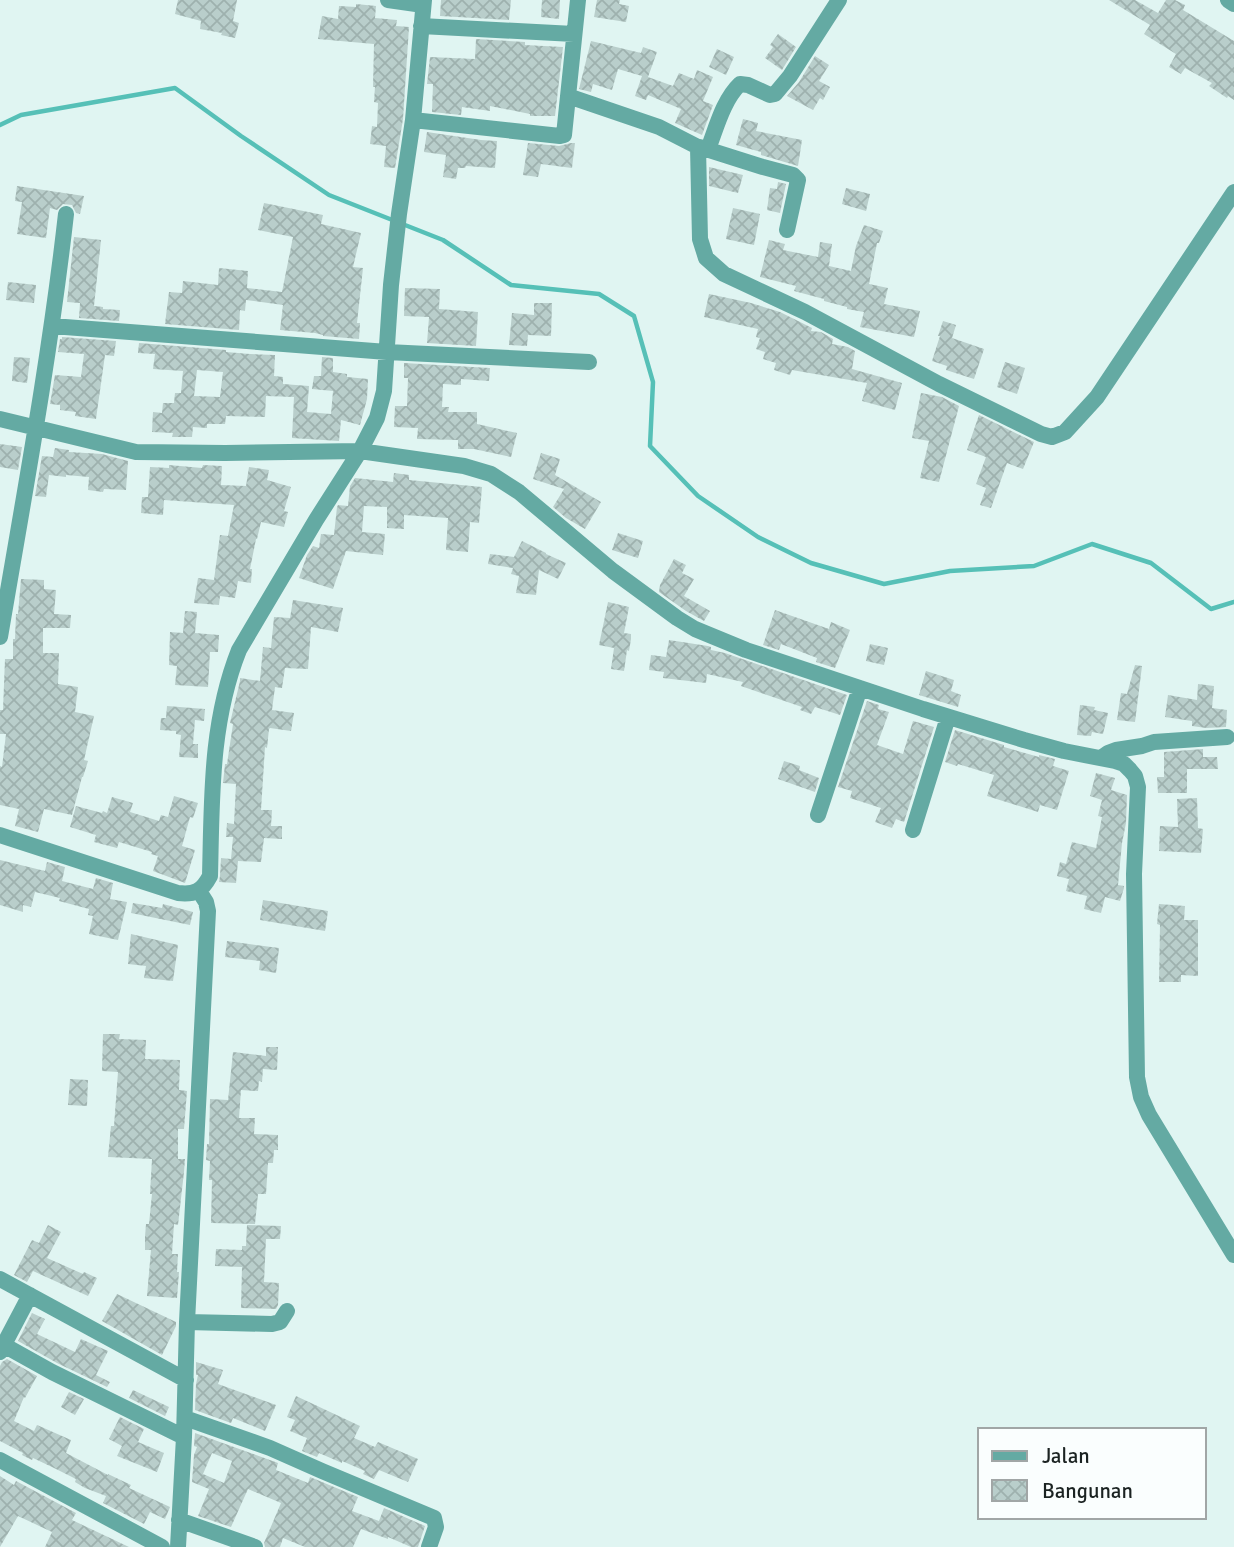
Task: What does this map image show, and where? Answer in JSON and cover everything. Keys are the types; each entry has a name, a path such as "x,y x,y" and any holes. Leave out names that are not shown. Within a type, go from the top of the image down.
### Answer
{"street":[{"path":"0,835 178,893 199,891 210,876 215,744 233,664 245,639 360,451 377,418 384,391 396,236 413,120 424,2 388,0"},
{"path":"413,120 564,135 578,0"},
{"path":"839,0 790,76 775,94 766,94 748,85 735,88 703,148 700,239 706,258 724,274 805,312 1041,434 1052,437 1065,432 1097,397 1234,192"},
{"path":"1228,0 1234,4"},
{"path":"421,26 574,34"},
{"path":"568,96 659,127 703,148 793,175 799,180 787,230"},
{"path":"0,637 37,428 66,214"},
{"path":"52,326 387,352 589,362"},
{"path":"0,419 143,452 360,451 464,466 491,474 519,492 587,550 695,629 746,650 948,717 1051,747 1124,764 1135,776 1138,787 1134,874 1137,1077 1140,1097 1234,1255"},
{"path":"818,815 860,688"},
{"path":"913,830 948,717"},
{"path":"1101,758 1116,750 1154,742 1227,737"},
{"path":"1135,776 1142,746"},
{"path":"178,1547 208,911 199,891"},
{"path":"0,1279 186,1380"},
{"path":"30,1295 1,1347 184,1437"},
{"path":"187,1322 272,1324 280,1322 286,1311"},
{"path":"185,1418 270,1448 434,1518 436,1527 429,1547"},
{"path":"0,1460 162,1547"},
{"path":"180,1520 255,1547"}],"building":[{"path":"178,0 237,0 233,21 239,23 235,38 200,29 201,21 175,14"},
{"path":"441,0 511,0 509,20 440,16"},
{"path":"542,0 560,0 559,19 541,17"},
{"path":"597,0 620,0 619,4 629,6 626,22 594,17"},
{"path":"1109,0 1135,0 1158,13 1166,0 1175,0 1185,5 1183,10 1234,41 1234,100 1209,86 1212,83 1185,68 1181,74 1169,67 1176,54 1144,34 1150,25"},
{"path":"356,4 376,6 375,18 397,20 396,26 409,27 403,119 395,168 384,167 386,146 370,144 372,126 377,127 378,103 374,102 374,44 318,39 322,16 338,19 339,6 356,7"},
{"path":"778,34 796,47 782,70 765,58"},
{"path":"476,39 563,47 555,116 530,116 490,106 490,111 462,107 461,115 432,112 433,84 427,84 430,57 475,59"},
{"path":"591,41 641,53 643,47 657,52 648,77 673,86 679,73 694,79 697,70 713,77 703,101 713,105 702,135 675,123 681,109 648,95 646,100 635,96 642,76 618,69 612,90 593,84 591,92 579,89"},
{"path":"717,49 734,57 726,75 709,67"},
{"path":"815,56 829,65 819,81 830,87 813,110 787,96"},
{"path":"743,119 758,123 756,131 802,140 798,166 736,145"},
{"path":"427,132 497,141 495,168 466,166 458,168 456,179 443,177 446,155 424,152"},
{"path":"528,143 559,146 575,143 572,168 541,164 538,177 523,175"},
{"path":"709,167 743,175 738,193 709,186"},
{"path":"778,182 786,184 780,213 767,210 770,188 777,189"},
{"path":"17,186 84,196 80,214 76,213 72,205 63,204 57,210 50,208 46,238 17,234 22,202 15,201"},
{"path":"846,188 870,194 866,211 842,204"},
{"path":"264,203 323,215 321,224 361,233 353,267 363,268 357,323 360,323 359,339 280,330 283,305 246,300 245,311 240,310 239,330 165,324 169,292 182,293 183,281 218,285 219,268 248,271 247,288 282,292 293,237 258,230"},
{"path":"733,208 760,214 754,245 726,239"},
{"path":"864,225 883,231 877,243 869,284 888,288 884,304 920,311 914,337 860,327 864,312 794,291 796,286 760,277 769,240 785,244 783,250 818,257 820,242 832,244 829,266 851,271"},
{"path":"74,237 101,240 94,306 120,310 119,321 79,318 80,303 67,302"},
{"path":"8,282 36,285 34,303 6,300"},
{"path":"405,288 440,289 439,309 478,312 476,346 427,343 429,317 404,316"},
{"path":"709,294 780,312 812,328 811,331 821,332 833,339 832,344 855,351 852,369 902,383 895,410 862,401 867,383 792,370 790,375 774,370 776,363 763,359 765,352 756,349 760,338 756,337 758,329 704,317"},
{"path":"534,303 552,303 551,336 528,335 527,346 509,345 512,313 534,315"},
{"path":"943,321 956,325 952,338 984,349 974,379 946,370 947,366 932,361"},
{"path":"62,337 116,341 114,356 105,355 96,419 75,416 76,412 60,410 60,405 50,404 55,375 81,377 84,354 58,352"},
{"path":"139,343 275,355 274,376 283,377 283,384 309,386 307,412 331,414 333,391 312,389 314,376 321,376 322,357 333,358 333,372 347,374 347,377 368,379 367,399 360,425 341,420 339,441 292,438 294,397 266,396 265,417 226,416 225,424 207,424 207,428 193,427 192,437 172,437 173,433 152,432 153,412 162,413 163,403 174,403 175,393 181,393 183,371 153,369 155,354 138,353","holes":["197,370 223,372 220,397 194,396"]},
{"path":"14,357 30,358 27,383 12,381"},
{"path":"1005,362 1025,368 1017,394 997,387"},
{"path":"404,363 490,368 489,381 461,379 461,385 443,384 442,407 449,407 448,412 477,412 477,424 517,433 511,457 474,449 458,449 458,440 417,439 418,428 394,427 395,406 407,406 408,378 404,378"},
{"path":"921,393 942,397 959,406 939,482 920,478 929,441 912,438"},
{"path":"979,415 1034,442 1023,469 1007,463 991,508 980,505 986,488 976,484 986,457 967,450"},
{"path":"0,444 22,447 18,470 0,467"},
{"path":"55,448 69,452 102,454 128,461 126,490 88,490 89,477 49,475 46,497 35,496 42,456 53,457"},
{"path":"541,453 560,459 555,475 601,502 585,529 553,507 564,489 533,479"},
{"path":"169,465 202,468 203,465 222,466 221,485 246,486 249,467 269,470 267,480 291,487 284,511 288,512 284,527 261,522 250,569 251,583 238,581 235,598 220,596 219,605 194,603 198,578 214,580 220,535 228,536 234,505 164,500 163,515 141,513 142,497 148,497 150,467 169,468"},
{"path":"394,473 409,475 409,480 482,487 479,523 470,522 468,552 446,550 448,518 404,515 404,529 387,528 387,507 364,506 362,532 385,534 383,555 346,551 333,589 299,578 313,546 319,548 321,534 334,535 337,507 348,506 350,486 355,478 393,482"},
{"path":"618,533 643,541 638,558 612,550"},
{"path":"522,541 566,563 558,579 539,570 536,595 516,593 519,576 511,574 513,568 488,564 490,554 514,557"},
{"path":"674,559 686,565 682,573 694,579 684,596 710,611 704,621 659,592"},
{"path":"21,579 44,580 44,589 56,590 54,614 71,615 70,628 43,628 43,653 59,653 58,684 78,687 75,712 94,716 84,760 88,761 72,815 44,809 38,832 15,826 19,809 0,805 0,766 2,767 6,734 0,734 0,710 3,710 5,659 13,659"},
{"path":"293,600 343,608 338,632 311,627 308,669 285,668 282,688 275,687 272,710 294,713 291,731 269,729 267,748 265,747 261,810 272,810 271,826 282,826 282,839 264,838 261,862 238,861 236,883 219,882 221,858 231,859 233,837 226,837 227,823 234,824 236,784 223,783 233,724 230,723 240,678 260,681 263,647 271,648 274,617 290,618"},
{"path":"608,602 629,607 624,633 631,634 631,639 624,671 611,669 614,648 599,645"},
{"path":"775,610 829,629 831,622 850,630 835,668 816,662 817,658 781,644 779,650 763,645"},
{"path":"185,611 197,612 195,633 219,635 218,652 210,652 208,687 175,685 177,666 169,665 170,632 183,633"},
{"path":"669,640 708,646 711,650 847,695 840,715 815,707 811,714 800,710 802,707 741,686 743,682 707,674 706,683 663,678 664,672 649,670 651,655 666,657"},
{"path":"870,644 888,648 884,665 866,661"},
{"path":"1135,665 1142,666 1135,722 1117,720 1121,693 1127,694"},
{"path":"926,671 954,680 951,691 961,695 958,707 919,695"},
{"path":"1198,684 1214,686 1212,708 1227,710 1226,727 1192,726 1192,721 1165,717 1168,695 1197,700"},
{"path":"867,701 879,705 878,709 889,712 877,745 903,754 913,721 934,727 904,822 896,819 892,828 875,822 881,808 850,798 852,791 838,787"},
{"path":"1080,705 1095,707 1094,710 1108,713 1103,734 1092,732 1091,736 1077,735"},
{"path":"167,706 205,709 204,721 195,720 193,744 198,744 198,758 179,757 181,735 176,734 176,731 160,730 161,718 166,718"},
{"path":"955,730 1004,747 1055,759 1053,766 1069,771 1057,810 1040,805 1038,812 987,796 994,775 945,762"},
{"path":"1203,749 1203,757 1217,757 1218,769 1187,769 1187,793 1158,793 1157,777 1164,777 1164,752"},
{"path":"784,761 800,766 799,770 819,778 815,792 778,779"},
{"path":"1096,773 1115,778 1111,790 1127,795 1118,885 1124,888 1120,901 1105,897 1101,913 1084,909 1087,896 1066,891 1069,879 1057,876 1060,862 1066,864 1072,842 1096,848 1102,817 1098,816 1102,800 1090,796"},
{"path":"174,796 198,803 193,818 190,817 182,846 195,850 185,883 153,871 158,856 151,854 152,852 119,842 117,848 94,842 96,835 70,827 76,806 107,813 112,797 133,803 130,812 159,821 161,815 168,817"},
{"path":"1197,798 1198,828 1203,829 1201,853 1159,851 1160,826 1178,827 1177,799"},
{"path":"0,860 45,871 47,862 65,867 62,881 93,889 96,878 113,883 110,899 127,902 118,940 89,934 93,916 88,915 89,909 59,901 60,898 35,892 31,907 23,905 23,912 0,905"},
{"path":"263,900 328,911 325,931 260,920"},
{"path":"133,903 162,908 163,904 193,912 190,925 131,913"},
{"path":"1159,904 1185,906 1184,920 1198,920 1198,976 1181,975 1181,982 1159,982"},
{"path":"131,934 178,945 173,981 144,978 146,966 128,964"},
{"path":"227,941 279,948 276,973 259,970 260,961 225,957"},
{"path":"103,1034 120,1034 119,1039 146,1040 145,1059 180,1060 179,1090 187,1091 184,1129 178,1129 178,1159 185,1159 172,1254 178,1254 177,1298 147,1296 151,1250 145,1250 145,1237 152,1194 152,1159 108,1157 111,1126 114,1126 118,1072 102,1071"},
{"path":"266,1047 278,1047 277,1070 263,1069 258,1091 241,1090 239,1118 255,1118 254,1134 278,1135 278,1150 274,1150 273,1163 268,1163 266,1194 258,1194 255,1224 211,1223 212,1180 209,1180 210,1161 206,1160 210,1099 228,1100 233,1052 266,1056"},
{"path":"70,1079 88,1080 87,1106 68,1105"},
{"path":"48,1225 61,1232 47,1258 97,1278 88,1296 33,1271 27,1282 14,1275 32,1240 39,1243"},
{"path":"247,1225 281,1226 280,1239 266,1239 264,1282 279,1283 276,1309 241,1308 242,1267 215,1266 216,1249 242,1250 242,1246 246,1246"},
{"path":"117,1294 176,1322 162,1355 102,1321"},
{"path":"32,1313 45,1319 37,1334 75,1352 81,1339 108,1351 96,1375 110,1382 107,1387 18,1341"},
{"path":"7,1359 37,1376 14,1421 34,1431 37,1425 71,1440 66,1453 170,1507 165,1519 150,1512 144,1524 103,1503 106,1496 85,1488 75,1482 76,1479 22,1455 23,1453 0,1441 0,1366"},
{"path":"196,1362 223,1370 218,1384 276,1405 265,1431 233,1418 231,1423 195,1410 198,1375"},
{"path":"133,1390 169,1407 165,1416 129,1398"},
{"path":"69,1392 84,1399 75,1415 61,1407"},
{"path":"296,1396 360,1426 354,1438 375,1447 378,1442 418,1459 408,1482 379,1470 374,1479 363,1474 365,1471 342,1461 319,1453 317,1457 302,1451 307,1438 290,1431 295,1420 287,1417"},
{"path":"120,1417 144,1429 138,1442 164,1453 157,1472 117,1456 122,1446 109,1439"},
{"path":"195,1433 278,1463 276,1470 308,1483 310,1477 358,1497 352,1511 379,1521 384,1508 425,1526 418,1547 411,1547 361,1529 353,1547 305,1547 283,1538 280,1547 265,1547 264,1543 281,1503 248,1489 231,1527 198,1516 209,1489 192,1482 197,1447 194,1446","holes":["212,1453 232,1461 224,1483 203,1474"]},
{"path":"0,1476 14,1485 16,1481 76,1513 72,1520 129,1547 45,1547 52,1532 18,1516 0,1547"}],"waterway":[{"path":"0,125 21,115 175,88 329,195 443,240 511,285 599,294 634,316 653,382 650,446 698,496 758,537 811,563 884,584 950,571 1034,566 1092,544 1151,563 1211,609 1234,602"}]}
